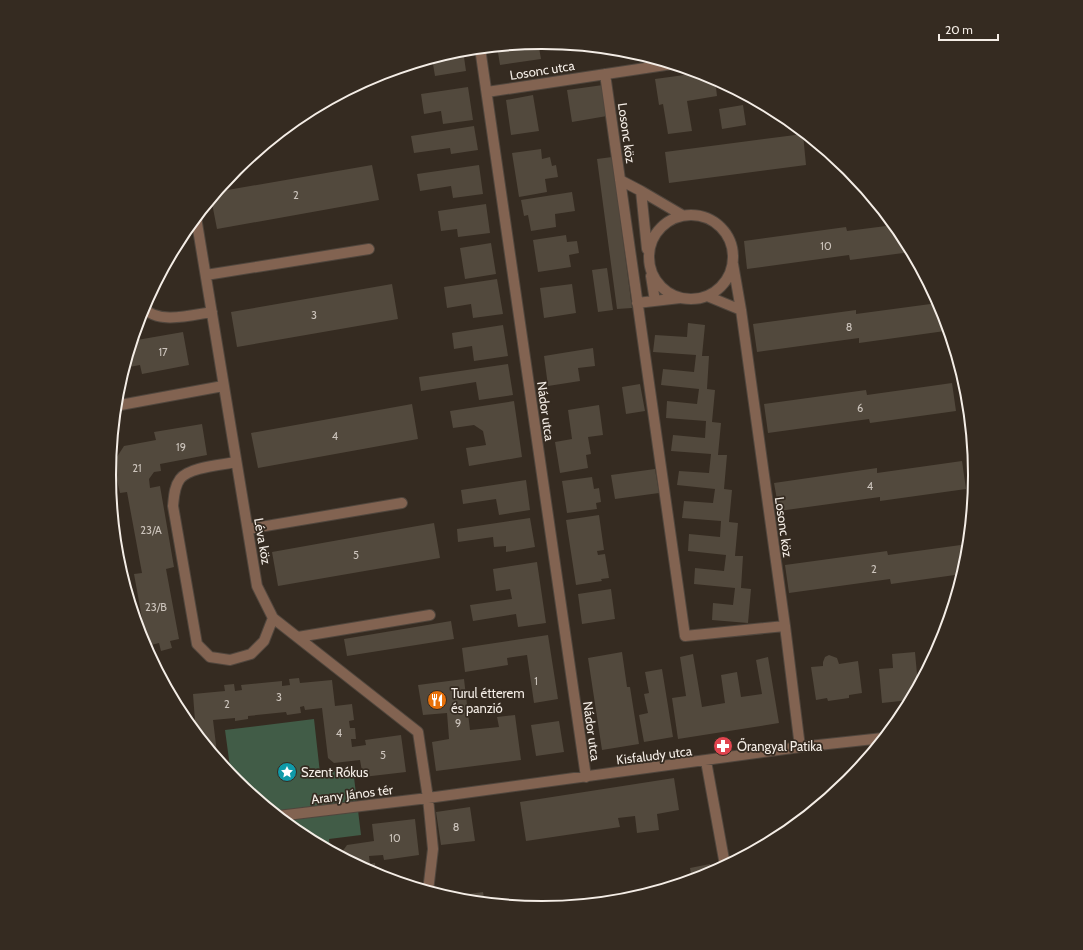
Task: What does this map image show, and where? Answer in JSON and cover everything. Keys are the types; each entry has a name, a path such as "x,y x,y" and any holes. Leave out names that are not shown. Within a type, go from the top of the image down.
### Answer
{"street":[{"name":"Nádor utca","path":"481,54 586,777"},
{"name":"Losonc utca","path":"486,92 659,66"},
{"name":"Losonc köz","path":"605,74 685,636 785,626"},
{"path":"620,180 682,215"},
{"path":"641,191 648,256 655,301"},
{"path":"637,303 680,298 694,299 707,296 718,289 727,279 733,264 733,252 729,239 721,227 710,218 696,214 682,215 669,220 658,229 651,242 648,256"},
{"name":"Léva köz","path":"197,225 257,586 273,618 298,636 418,732 428,798 433,849 429,885"},
{"path":"206,274 369,249"},
{"name":"Losonc köz","path":"733,264 742,310 800,747"},
{"path":"650,270 657,283 667,292 680,298"},
{"path":"707,296 742,310"},
{"path":"148,311 154,316 166,318 212,312"},
{"path":"122,405 224,386"},
{"path":"236,462 190,471 180,479 174,492 173,506 197,644 210,657 230,660 251,654 264,642 273,618"},
{"path":"248,529 402,503"},
{"path":"298,636 430,615"},
{"name":"Kisfaludy utca","path":"428,798 800,747 875,739"},
{"path":"706,761 724,860"},
{"name":"Arany János tér","path":"285,815 428,798"}],"green space":[{"path":"314,719 320,773 353,769 361,835 329,839 330,845 282,813 230,765 225,730"}],"building":[{"path":"539,49 541,59 500,65 498,52"},
{"path":"464,56 466,71 435,76 433,64"},
{"path":"686,75 716,86 717,96 687,101 692,131 668,134 663,104 659,105 655,79"},
{"path":"603,85 607,116 572,122 567,90"},
{"path":"468,87 473,120 443,124 441,111 424,114 421,94"},
{"path":"533,95 539,131 511,135 506,100"},
{"path":"743,105 746,125 722,129 719,109"},
{"path":"474,126 478,150 451,154 450,148 414,153 411,136"},
{"path":"798,135 803,139 806,165 669,183 665,152"},
{"path":"541,149 542,159 550,157 552,166 556,165 558,177 545,179 547,192 519,197 512,153"},
{"path":"612,157 632,308 617,309 597,159"},
{"path":"372,165 379,200 217,229 212,205 224,191"},
{"path":"479,165 483,194 453,198 451,186 420,191 417,174"},
{"path":"572,192 575,211 555,214 556,227 531,231 528,215 524,216 521,200"},
{"path":"486,204 490,233 458,237 457,229 441,231 438,211"},
{"path":"887,226 905,253 850,260 849,255 747,269 744,241 846,227 847,231"},
{"path":"566,235 567,242 577,241 579,253 569,255 571,267 538,272 533,240"},
{"path":"491,243 496,274 465,279 460,248"},
{"path":"607,268 613,310 598,312 592,270"},
{"path":"497,279 503,314 473,318 471,304 447,308 444,287"},
{"path":"392,284 398,319 237,347 231,312"},
{"path":"572,284 576,313 544,318 540,288"},
{"path":"931,304 942,331 859,343 859,338 757,352 753,324 856,310 856,314"},
{"path":"688,323 705,325 702,356 709,356 707,389 715,390 712,422 721,423 718,455 727,455 724,489 732,490 729,522 738,523 735,556 743,556 741,588 751,589 748,623 712,620 713,603 733,605 735,588 694,584 695,568 724,571 726,555 688,551 689,534 720,537 721,521 682,518 684,501 713,503 715,489 677,485 679,471 709,473 711,454 671,451 673,435 705,438 706,421 666,418 667,401 697,404 699,389 661,385 663,369 694,372 696,355 653,352 655,335 687,337"},
{"path":"503,325 508,356 474,361 472,346 454,349 452,333"},
{"path":"183,332 189,365 142,374 140,365 130,367 137,340"},
{"path":"593,348 595,366 578,368 580,381 548,386 544,356"},
{"path":"508,364 513,395 479,400 476,382 421,391 419,377"},
{"path":"952,383 956,411 870,423 869,419 768,433 764,404 866,390 867,395"},
{"path":"640,384 645,411 626,414 622,387"},
{"path":"514,401 522,457 469,466 466,448 486,445 483,431 474,425 453,428 450,411"},
{"path":"412,404 418,439 258,468 251,433"},
{"path":"599,405 603,435 588,437 591,454 586,455 588,468 560,473 555,442 572,439 568,410"},
{"path":"202,424 207,455 160,464 161,471 154,472 149,479 150,488 160,486 174,567 166,569 179,639 170,641 172,648 161,651 159,643 151,645 143,626 134,574 142,573 127,492 120,493 116,476 116,458 124,446 156,440 154,432"},
{"path":"962,461 966,489 880,501 880,497 779,511 774,483 877,468 877,473"},
{"path":"655,469 659,493 615,499 611,475"},
{"path":"592,477 594,489 599,488 601,502 596,503 597,509 567,513 562,481"},
{"path":"526,480 530,510 499,515 496,499 463,504 461,490"},
{"path":"599,515 604,550 597,551 598,555 605,554 609,578 601,579 602,581 576,585 566,520"},
{"path":"530,518 535,547 506,552 506,546 494,547 493,537 458,542 457,529"},
{"path":"434,523 440,558 278,586 272,552"},
{"path":"961,545 955,575 891,584 890,579 789,593 785,565 887,551 888,555"},
{"path":"537,562 546,623 518,627 516,614 473,621 470,605 512,599 510,589 496,591 493,569"},
{"path":"611,589 615,619 582,624 578,594"},
{"path":"451,621 454,639 347,656 344,639"},
{"path":"548,635 558,699 534,703 527,655 507,658 508,665 465,672 462,648"},
{"path":"622,652 627,687 630,687 639,744 602,750 588,658"},
{"path":"915,652 917,675 903,701 882,703 879,669 893,668 892,654"},
{"path":"693,654 702,707 725,703 721,675 737,672 741,697 762,694 756,660 768,657 779,723 678,739 672,698 686,696 680,657"},
{"path":"829,655 837,658 839,664 858,661 862,693 849,695 849,698 828,701 827,698 816,700 811,667 823,666 825,657"},
{"path":"662,669 673,737 644,742 639,715 648,713 644,694 649,693 645,672"},
{"path":"299,678 300,683 332,680 335,706 352,704 354,720 349,721 350,728 355,728 356,739 351,739 352,747 366,745 365,740 401,735 406,772 363,777 360,760 334,763 328,758 322,708 305,710 304,706 300,707 301,713 287,715 286,712 248,716 248,719 235,721 235,718 213,720 217,750 194,721 193,694 225,691 224,685 234,684 235,691 242,690 241,685 282,681 282,686 290,685 289,679"},
{"path":"464,679 470,730 499,727 497,717 515,715 521,760 436,771 432,742 449,739 447,713 423,715 418,685"},
{"path":"559,721 564,752 536,756 531,725"},
{"path":"674,778 679,810 657,814 659,830 637,833 635,816 618,818 620,827 526,841 520,802"},
{"path":"470,807 475,841 441,845 436,812"},
{"path":"415,819 419,855 384,860 383,855 369,856 370,864 375,863 375,868 342,851 347,845 374,841 372,824"},
{"path":"710,864 711,866 691,874 690,868"},
{"path":"483,892 484,897 467,894"}],"place":[{"name":"Turul étterem és panzió","path":"437,700"},
{"name":"Őrangyal Patika","path":"723,746"},
{"name":"Szent Rókus","path":"287,772"}]}
